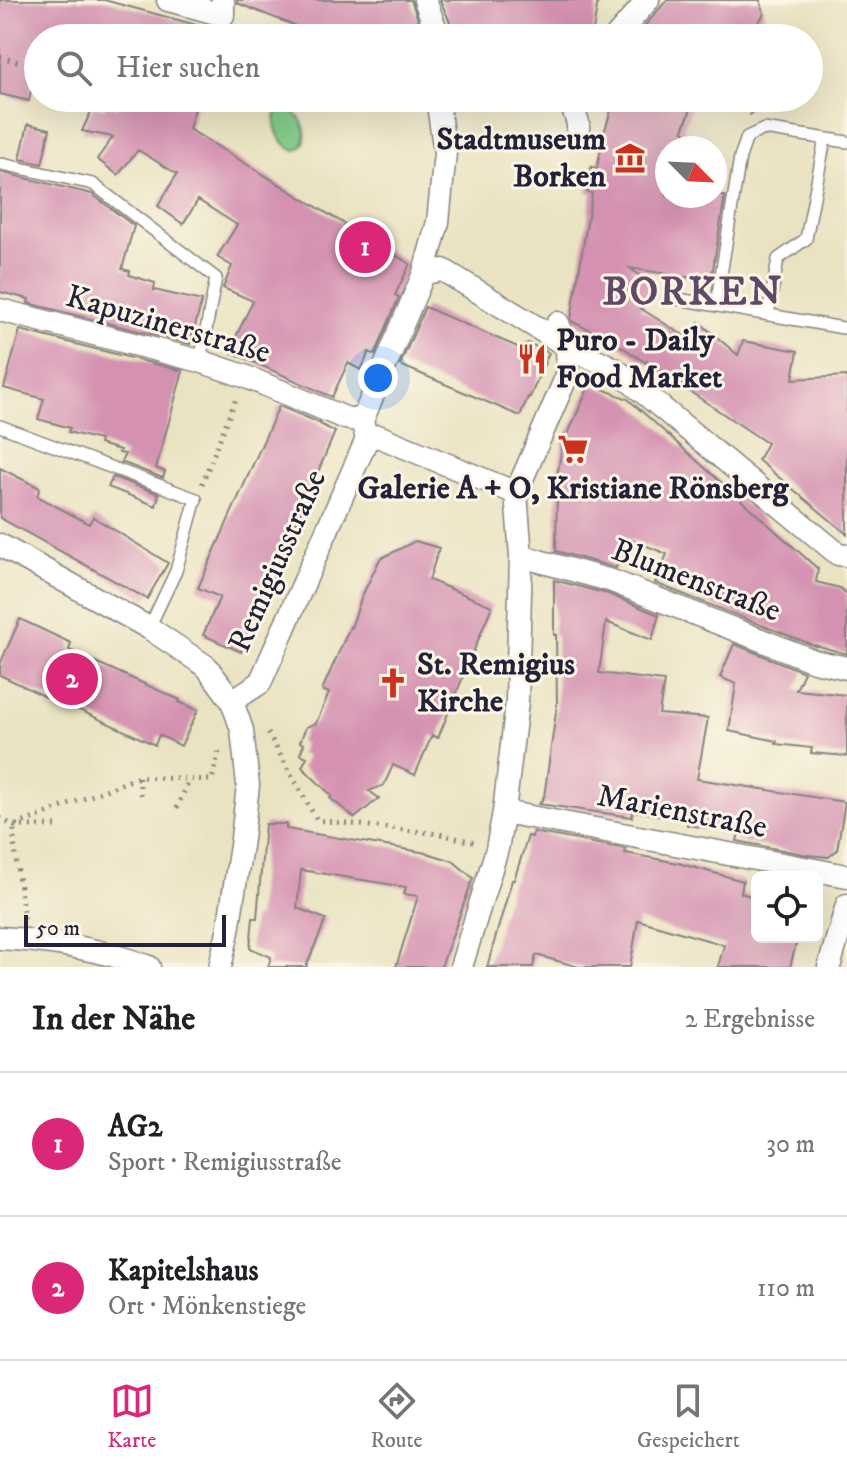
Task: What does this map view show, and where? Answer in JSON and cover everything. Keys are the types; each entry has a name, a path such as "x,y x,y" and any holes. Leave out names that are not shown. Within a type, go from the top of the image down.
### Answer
{"street":[{"path":"168,0 223,8"},
{"path":"425,0 434,24"},
{"path":"627,24 648,0"},
{"name":"Remigiusstraße","path":"232,701 260,683 364,430 424,273 438,222 445,153 439,112"},
{"path":"574,112 578,137"},
{"path":"424,273 443,270 567,346 615,369 838,554 847,555"},
{"name":"Kapuzinerstraße","path":"0,310 200,361 244,376 516,493"},
{"path":"461,967 497,849 504,812 517,702 521,556 516,493 568,373 567,346 558,323"},
{"path":"0,545 149,628 207,667 232,701 242,730 248,785 231,916 219,967 203,967"},
{"name":"Blumenstraße","path":"521,556 612,581 814,661 847,668"},
{"name":"Marienstraße","path":"504,812 847,876"},
{"path":"829,967 847,905"},
{"path":"0,938 68,944 110,953 149,967"}],"lane":[{"path":"716,306 740,157 747,137 764,129 847,142"},
{"path":"768,315 778,259 806,239 825,139"},
{"path":"2,164 93,184 216,278 200,361"},
{"path":"678,299 843,328"},
{"path":"0,426 196,499 176,571 149,628"}],"path":[{"path":"0,57 19,62"},
{"path":"749,112 764,129"},
{"path":"196,499 244,376"},
{"path":"14,826 139,777 212,780 223,736 264,725 317,820 440,834 497,849"},
{"path":"139,777 141,800"},
{"path":"177,808 189,780"},
{"path":"0,818 14,826 59,826"},
{"path":"14,826 26,939"}],"green space":[{"path":"276,113 296,114 305,132 301,147 296,150 289,147 280,138 275,123"}],"building":[{"path":"0,0 104,0 193,24 24,24 24,100 0,94"},
{"path":"237,0 411,0 419,23 290,24 237,3"},
{"path":"440,0 598,0 594,24 451,24"},
{"path":"667,0 760,0 764,14 757,24 646,24"},
{"path":"91,112 194,112 189,129 410,264 395,295 399,297 375,355 369,352 361,370 348,363 332,397 229,351 253,301 223,288 232,266 217,257 237,225 198,200 183,224 158,206 177,174 138,150 118,175 97,159 113,137 82,131"},
{"path":"611,112 690,112 683,130 689,136 655,136 655,208 723,208 711,281 630,268 654,287 640,308 686,337 699,322 738,355 743,341 798,351 793,379 847,376 847,534 758,460 767,443 647,361 573,322 571,319 592,193 587,192 591,167 597,168"},
{"path":"28,124 50,129 42,164 20,159"},
{"path":"0,172 92,194 134,226 122,269 130,271 129,275 155,283 154,290 202,301 190,344 28,303 29,299 0,292"},
{"path":"425,307 520,348 528,343 549,353 520,416 400,365"},
{"path":"20,330 183,371 156,468 165,472 163,478 121,462 125,454 99,444 100,440 68,432 70,428 38,419 44,399 4,388"},
{"path":"590,384 628,399 818,569 816,582 840,588 847,594 847,654 815,646 655,583 667,554 627,538 616,568 556,551 555,488 564,435 567,436"},
{"path":"279,406 335,432 241,652 203,635 220,597 198,588"},
{"path":"0,468 40,488 37,496 89,524 93,517 168,563 147,599 0,518"},
{"path":"113,477 159,494 156,506 108,487"},
{"name":"St. Remigius Kirche","path":"415,541 439,548 429,580 492,606 438,738 432,735 415,775 393,765 384,785 369,791 379,798 355,818 330,798 332,796 302,767 307,757 300,754 304,744 300,742 306,727 316,723 329,693 322,690 380,559"},
{"path":"554,580 608,594 659,615 652,640 606,622 599,673 664,681 659,714 708,718 697,779 845,802 837,850 829,857 808,855 737,841 739,833 687,825 688,821 633,810 632,817 539,804 544,797 557,705"},
{"path":"20,619 71,643 69,650 198,710 181,746 159,735 155,745 0,675 0,664"},
{"path":"734,644 804,672 796,690 847,695 847,756 811,753 812,748 776,744 777,741 729,731 736,684 720,677"},
{"path":"265,824 286,824 286,829 427,853 453,861 473,878 441,967 396,967 418,896 404,894 406,887 301,870 297,908 326,919 306,967 268,967 271,957 250,948 253,918 257,918"},
{"path":"533,832 626,849 625,853 678,863 743,881 741,893 751,896 751,943 796,943 790,967 718,967 724,945 638,920 630,967 579,967 536,955 533,967 487,967 512,880 528,836 532,837"}],"place":[{"name":"Stadtmuseum Borken","path":"630,158"},
{"name":"AG2","path":"365,247"},
{"name":"Puro - Daily Food Market","path":"532,359"},
{"name":"Galerie A + O, Kristiane Rönsberg","path":"573,449"},
{"name":"Kapitelshaus","path":"72,679"},
{"name":"St. Remigius Kirche","path":"393,683"}],"district":[{"name":"BORKEN","path":"693,293"}]}
